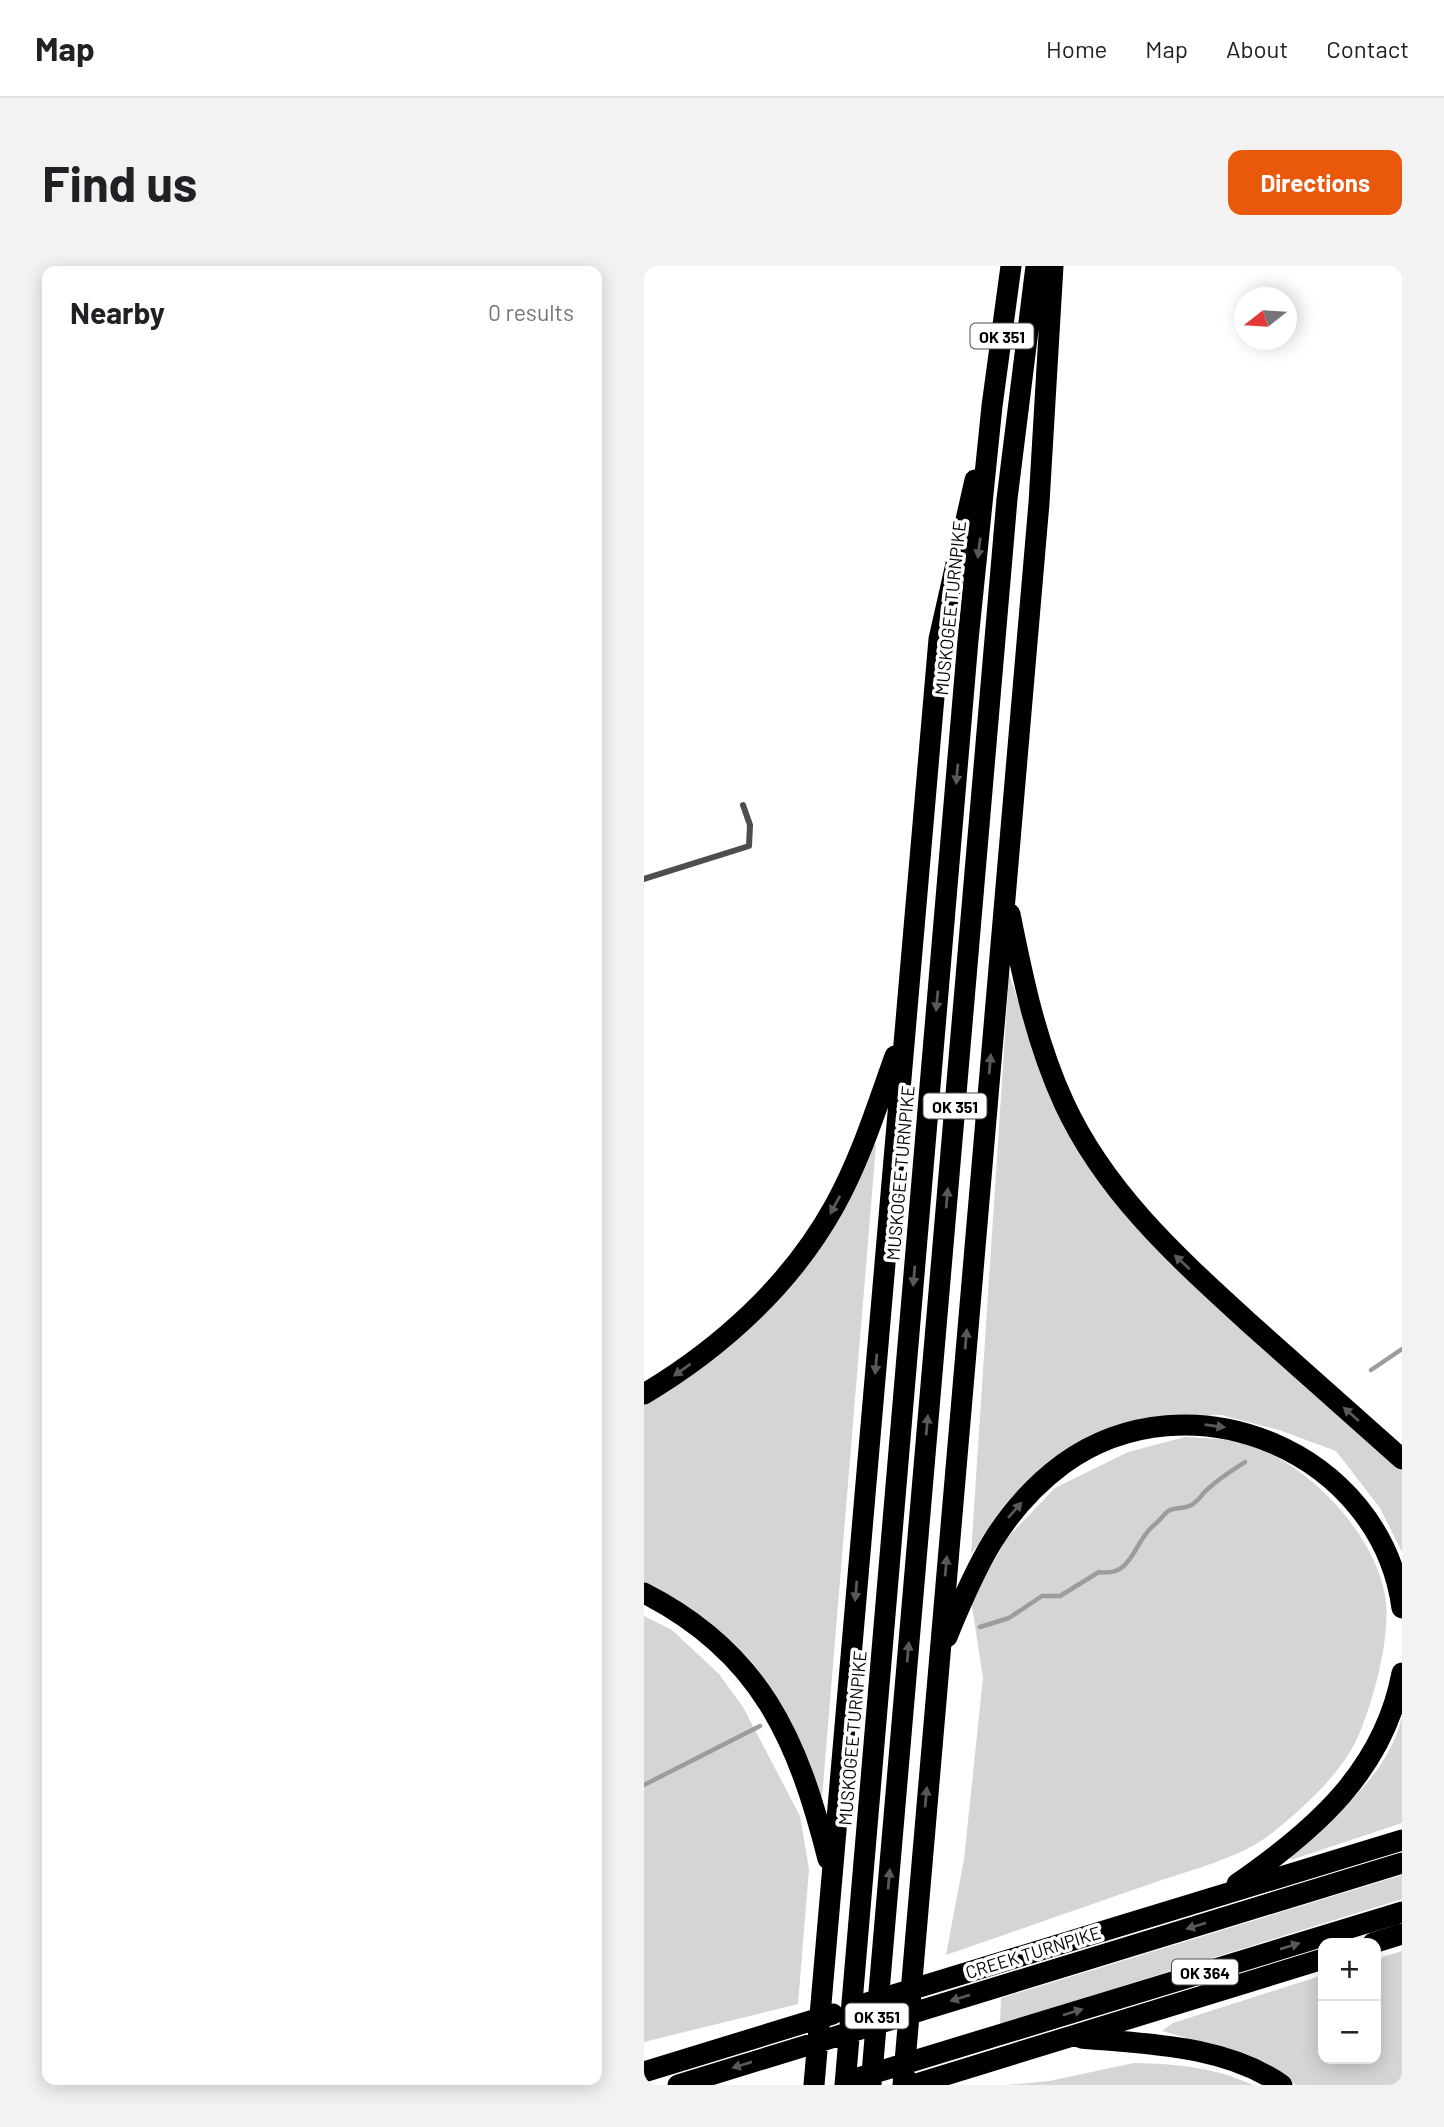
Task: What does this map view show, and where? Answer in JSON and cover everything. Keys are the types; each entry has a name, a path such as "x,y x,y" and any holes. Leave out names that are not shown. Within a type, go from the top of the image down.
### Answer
{"highway":[{"name":"MUSKOGEE TURNPIKE","path":"845,2085 961,723 992,406 1011,266"},
{"name":"OK 351","path":"871,2085 1007,499 1036,266"},
{"path":"903,2085 1040,503 1053,266"},
{"path":"814,2085 939,639 992,406"},
{"path":"1005,888 1034,1025 1064,1104 1103,1171 1165,1246 1402,1459"},
{"path":"644,1394 689,1365 741,1322 775,1289 810,1245 851,1174 905,1028"},
{"path":"938,1658 988,1545 1036,1487 1065,1463 1099,1443 1159,1426 1196,1424 1240,1430 1278,1444 1325,1473 1352,1499 1374,1529 1391,1566 1402,1608"},
{"path":"644,1593 686,1618 719,1644 770,1704 807,1782 832,1875"},
{"path":"1221,1895 1285,1851 1339,1800 1370,1758 1386,1729 1402,1673"},
{"path":"644,2072 1402,1840"},
{"name":"CREEK TURNPIKE","path":"678,2085 1402,1863"},
{"name":"OK 364","path":"836,2085 1402,1912"},
{"path":"1381,1941 1402,1934"},
{"path":"913,2085 1318,1961"},
{"path":"1068,2037 1156,2044 1199,2052 1237,2063 1282,2085"},
{"path":"644,2064 667,2065"}],"lane":[{"path":"644,879 748,846 750,825 743,805"}],"shaded area":[{"path":"1009,974 1049,1092 1080,1151 1402,1468 1402,1552 1380,1508 1336,1451 1279,1430 1221,1415 1177,1416 1032,1480 971,1554"},
{"path":"871,1145 876,1145 822,1798 792,1731 755,1672 732,1646 706,1623 677,1602 644,1585 644,1403 754,1320"},
{"path":"1185,1437 1238,1442 1262,1450 1286,1463 1331,1499 1366,1545 1378,1570 1385,1595 1386,1629 1375,1688 1357,1739 1341,1765 1320,1790 1260,1842 1216,1862 946,1955 964,1859 983,1678 971,1600 1008,1537 1055,1488 1128,1452"},
{"path":"644,1616 672,1630 719,1674 743,1707 800,1816 809,1869 798,2004 644,2042"},
{"path":"1402,1716 1402,1823 1291,1860 1290,1855 1341,1810 1372,1776 1395,1738"},
{"path":"1402,1875 1402,1899 1000,2024 1001,1998"},
{"path":"1402,1951 1402,2085 1296,2085 1274,2069 1229,2050 1162,2031 1173,2023 1318,1977 1318,2064 1381,2064 1381,1957"},
{"path":"1134,2063 1195,2068 1224,2074 1253,2085 1007,2085 1049,2081"}],"waterway":[{"path":"1371,1370 1402,1349"},
{"path":"980,1627 1009,1618 1042,1596 1060,1596 1099,1572 1118,1570 1129,1560 1143,1537 1167,1512 1192,1505 1213,1484 1245,1462"},
{"path":"644,1785 760,1726"}]}
